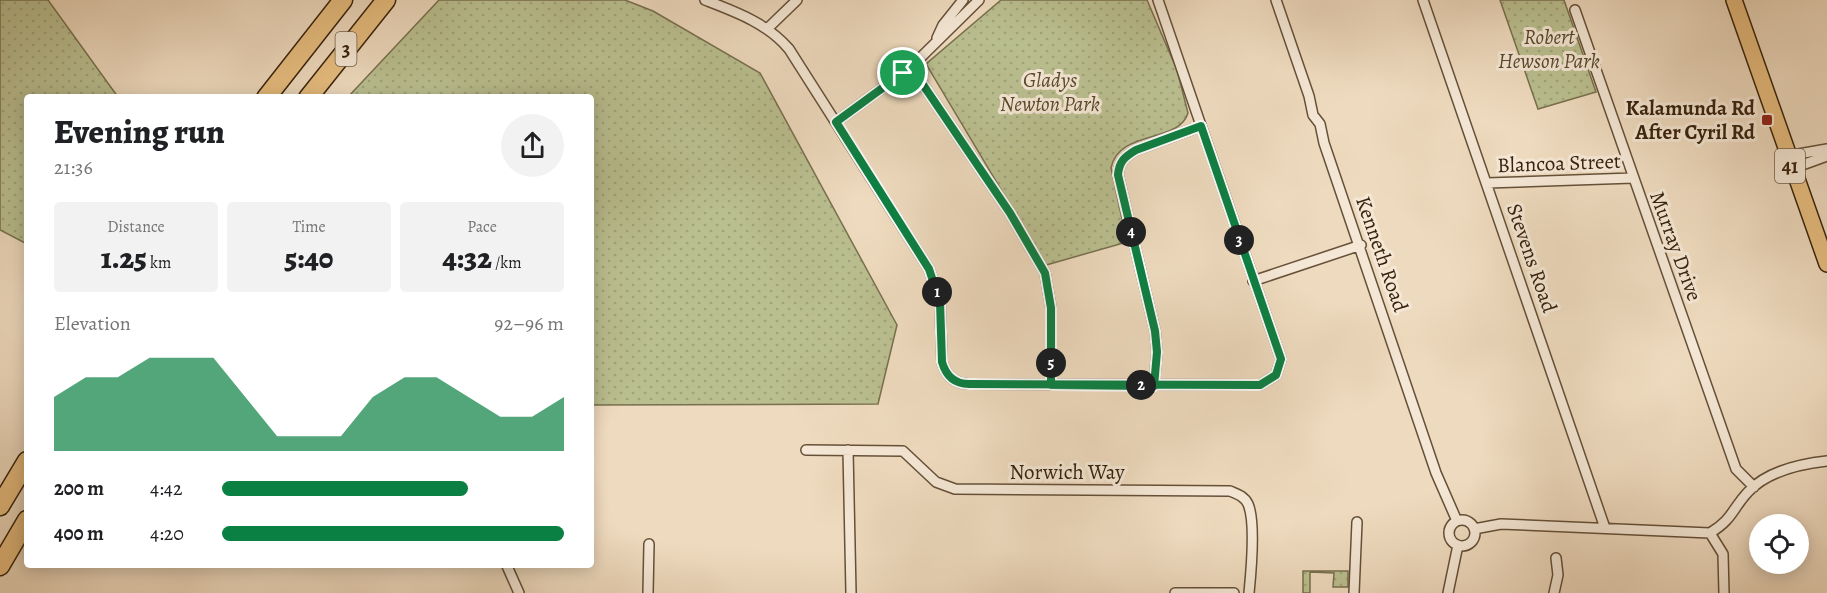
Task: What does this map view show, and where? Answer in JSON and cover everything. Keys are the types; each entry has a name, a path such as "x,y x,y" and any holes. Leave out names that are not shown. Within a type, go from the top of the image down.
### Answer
{"highway":[{"name":"3","path":"269,94 343,0"},
{"name":"3","path":"311,94 386,0"},
{"path":"0,506 24,466"},
{"path":"0,566 24,525"}],"main road":[{"name":"41","path":"1734,0 1794,161 1827,238"},
{"name":"41","path":"1742,0 1827,264"}],"street":[{"path":"705,0 767,29 789,50 836,122 929,269 940,302 942,362 949,376 961,384 1260,385 1276,375 1281,359 1158,0"},
{"path":"767,29 797,0"},
{"path":"936,40 939,31 963,0"},
{"name":"Kenneth Road","path":"1276,0 1309,96 1312,115 1320,124 1324,143 1361,245 1436,473 1457,520"},
{"name":"Stevens Road","path":"1423,0 1605,528"},
{"path":"836,122 911,67 974,1"},
{"name":"Murray Drive","path":"1575,10 1736,469 1754,487"},
{"path":"911,67 1010,213 1045,273 1051,308 1051,385"},
{"path":"1154,386 1157,352 1155,331 1120,186 1119,167 1127,155 1136,150 1201,126"},
{"path":"1794,161 1827,149"},
{"path":"1794,161 1827,156"},
{"name":"Blancoa Street","path":"1487,183 1633,178"},
{"path":"1253,281 1361,245"},
{"name":"Norwich Way","path":"806,450 903,451 936,482 955,489 1230,491 1242,496 1248,505 1252,561 1249,593"},
{"path":"848,450 851,593"},
{"path":"1474,529 1501,524 1710,533 1730,519 1754,487 1789,469 1827,460"},
{"path":"1457,520 1469,522 1474,529 1473,540 1466,545 1458,545 1449,533 1451,525 1457,520"},
{"path":"1354,593 1357,522"},
{"path":"1710,533 1723,554 1724,593"},
{"path":"648,544 648,593"},
{"path":"1448,593 1458,545"},
{"path":"1554,593 1558,575 1556,558"},
{"path":"508,568 519,593"},
{"path":"1175,593 1234,593"}],"green space":[{"path":"0,0 48,0 116,94 24,94 24,242 0,230"},
{"path":"439,0 625,0 653,11 760,73 897,325 878,404 594,405 594,94 351,94"},
{"name":"Gladys Newton Park","path":"1001,0 1147,0 1177,70 1188,113 1182,123 1173,129 1125,147 1116,156 1111,168 1127,242 1046,265 926,64"},
{"name":"Robert Hewson Park","path":"1500,0 1564,0 1596,92 1538,109"},
{"path":"1303,571 1348,571 1348,587 1333,587 1334,573 1310,572 1310,593 1303,593"}],"place":[{"name":"Kalamunda Rd After Cyril Rd","path":"1767,120"}],"route":[{"path":"903,73 836,122 929,269 940,302 942,362 944,369 954,381 961,384 969,384 1154,386 1260,385 1276,375 1281,359 1201,126 1136,150 1127,155 1119,167 1118,175 1142,284 1155,331 1157,352 1154,386 1051,385 1051,308 1045,273 1010,213 911,67 903,73"}]}
